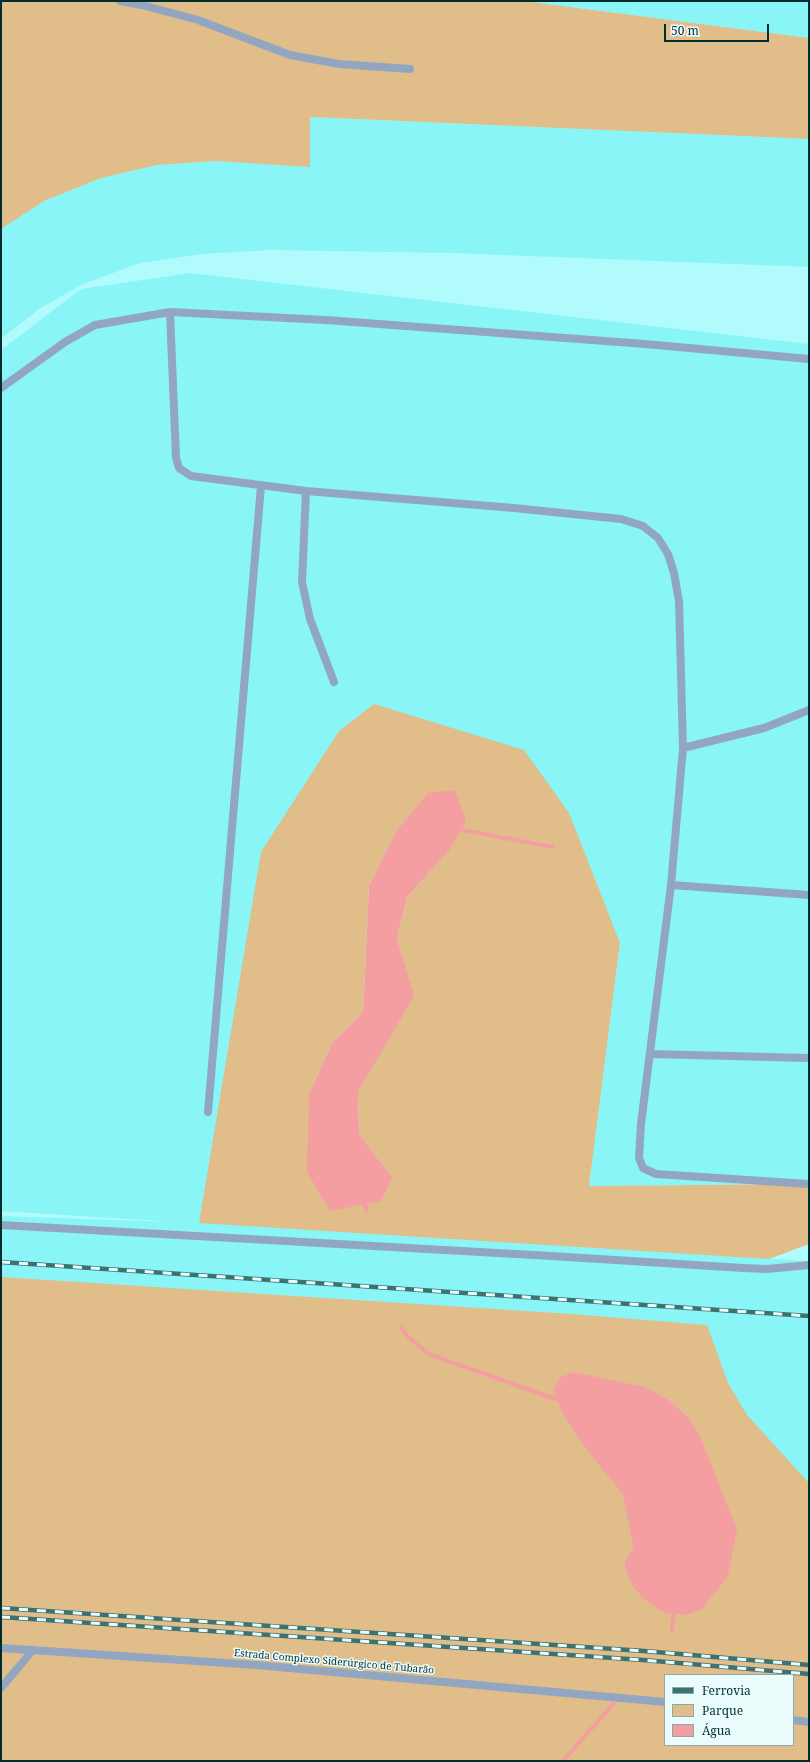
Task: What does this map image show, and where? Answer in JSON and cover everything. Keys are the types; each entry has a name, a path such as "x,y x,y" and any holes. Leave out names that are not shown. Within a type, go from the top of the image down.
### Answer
{"lane":[{"path":"120,1 142,5 198,20 290,55 339,64 410,69"},
{"path":"1,388 65,342 96,325 170,312 358,322 645,344 809,359"},
{"path":"170,312 176,458 179,468 191,476 306,491 606,517 621,519 643,526 658,538 668,554 674,573 680,608 683,748 671,886 639,1143 639,1158 643,1168 656,1174 809,1184"},
{"path":"208,1112 262,486"},
{"path":"306,491 302,582 310,619 334,682"},
{"path":"683,748 764,728 809,710"},
{"path":"671,886 809,895"},
{"path":"651,1054 809,1058"},
{"path":"1,1225 552,1256 749,1269 809,1265"},
{"name":"Estrada Complexo Siderúrgico de Tubarão","path":"1,1648 256,1665 664,1702"},
{"path":"1,1688 33,1650"},
{"path":"794,1720 809,1722"}],"shaded area":[{"path":"524,1 809,1 809,38"},
{"path":"310,117 809,139 809,267 451,253 271,250 202,254 140,263 83,284 39,309 1,339 1,229 43,201 101,178 157,165 216,161"},
{"path":"190,273 809,344 809,1184 589,1186 620,943 374,704 199,1222 809,1261 809,1682 794,1675 794,1674 1,1627 1,1216 175,1222 1,1211 1,350 81,289"}],"green space":[{"path":"1,1 524,1 809,38 809,139 310,117 310,167 216,161 157,165 101,178 44,201 1,229"},
{"path":"374,704 524,750 569,813 620,943 589,1186 809,1184 809,1244 769,1259 199,1223 261,852 339,731","holes":["455,790 448,852 407,897 397,938 413,996 358,1092 359,1134 392,1177 309,1094 332,1043 363,1012 369,886 396,831 428,794"]},
{"path":"1,1277 572,1314 707,1325 728,1383 747,1415 809,1483 809,1761 1,1761","holes":["645,1387 669,1400 687,1416 631,1584 624,1564 633,1546 623,1493 597,1463"]}],"water":[{"path":"455,790 466,821 448,852 407,897 397,938 414,996 358,1092 359,1134 392,1177 381,1201 330,1211 307,1172 309,1094 332,1043 363,1012 369,886 396,831 428,793"},
{"path":"573,1372 645,1387 669,1400 687,1416 699,1434 737,1530 728,1576 701,1610 685,1615 665,1613 645,1600 631,1584 624,1564 633,1546 623,1494 597,1463 575,1433 560,1408 553,1389 561,1377"}],"waterway":[{"path":"457,829 553,847"},
{"path":"363,1200 367,1211"},
{"path":"401,1327 408,1337 429,1354 561,1401"},
{"path":"672,1631 674,1609"},
{"path":"563,1761 613,1704"}],"railway":[{"path":"1,1262 809,1316"},
{"path":"1,1608 644,1651 809,1665"},
{"path":"1,1617 643,1660 809,1674"}]}
